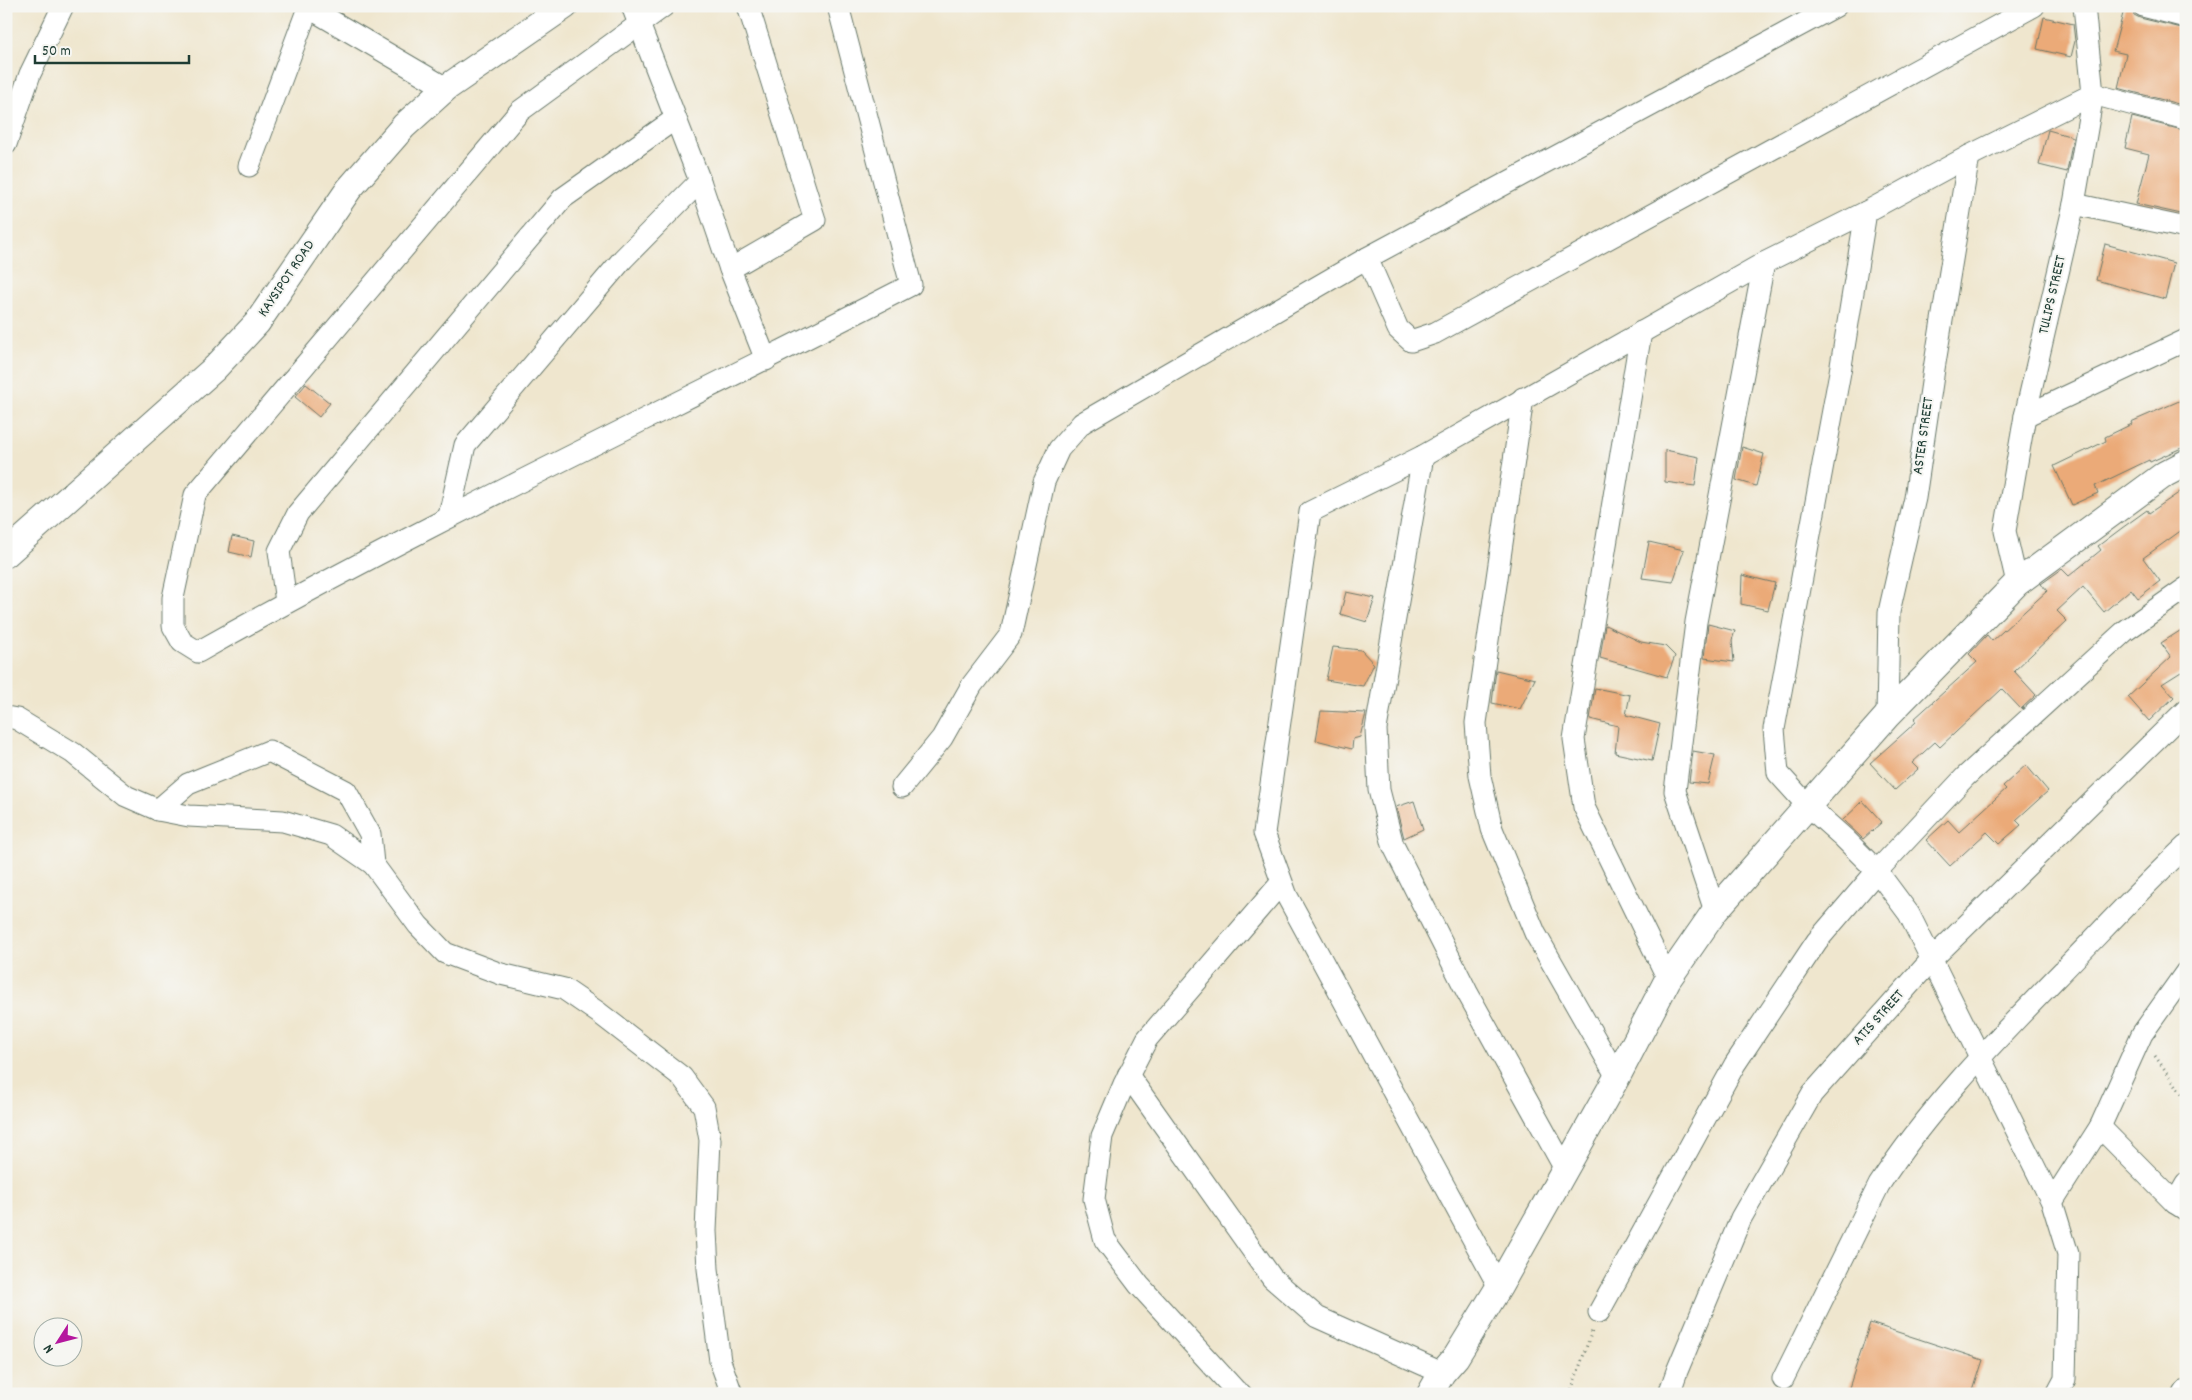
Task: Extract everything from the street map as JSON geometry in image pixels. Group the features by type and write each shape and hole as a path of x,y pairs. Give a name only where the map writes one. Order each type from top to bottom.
{"street":[{"path":"6,144 30,74 63,6"},
{"name":"KAYSIPOT ROAD","path":"6,554 214,368 257,323 349,189 404,126 446,88 566,6"},
{"path":"664,6 636,14 520,111 195,495 173,598 173,626 182,642 198,652 286,602 449,516 766,360 911,285 838,6"},
{"path":"730,269 815,220 748,6"},
{"path":"902,787 942,738 972,685 1011,634 1044,482 1060,449 1082,423 1367,258 1836,6"},
{"path":"1367,258 1398,329 1411,341 1435,333 2034,6"},
{"name":"TULIPS STREET","path":"2017,582 2005,531 2025,416 2074,204 2093,94 2084,6"},
{"path":"2143,6 2186,17"},
{"path":"249,166 307,7 446,88"},
{"path":"636,14 700,181 730,269 766,360"},
{"path":"1499,1287 1281,882 1264,833 1310,512 1423,456 1764,263 1866,212 1969,156 2093,94 2186,119"},
{"path":"286,602 279,551 298,513 563,198 675,118"},
{"name":"ASTER STREET","path":"1887,716 1887,631 1889,612 1915,498 1969,156"},
{"path":"449,516 465,444 623,259 700,181"},
{"path":"2074,204 2186,228"},
{"path":"1866,212 1840,372 1774,729 1778,773 1807,805 1877,871 1908,914 2052,1202 2068,1254 2065,1379 2057,1394"},
{"path":"1715,912 1675,790 1696,622 1764,263"},
{"path":"1642,332 1574,739 1584,807 1668,979"},
{"path":"2025,416 2186,340"},
{"path":"1523,398 1476,723 1480,776 1492,829 1535,932 1616,1077"},
{"path":"1423,456 1376,729 1379,790 1393,845 1467,992 1565,1170"},
{"path":"1128,1075 1272,1278 1317,1317 1436,1383 1456,1357 1499,1287 1565,1170 1668,979 1715,912 1887,716 2017,582 2165,474 2186,463"},
{"path":"1598,1312 1735,1064 1817,941 1877,871 1965,777 2125,631 2186,588"},
{"name":"ATIS STREET","path":"1669,1394 1741,1218 1812,1094 1932,959 2186,710"},
{"path":"6,717 17,719 73,753 126,796 158,810 189,816 283,821 331,834 373,864 418,925 445,952 501,974 564,989 599,1013 682,1077 704,1107 710,1140 706,1231 708,1269 720,1361 732,1394"},
{"path":"158,810 188,784 269,751 346,791 370,834 373,864"},
{"path":"1783,1380 1878,1184 1896,1157 1980,1057 2155,875 2186,846"},
{"path":"1241,1394 1236,1391 1139,1285 1105,1240 1094,1199 1102,1136 1128,1075 1147,1039 1281,882"},
{"path":"2052,1202 2100,1127 2142,1034 2186,972"},
{"path":"2100,1127 2180,1206 2186,1184"}],"path":[{"path":"2142,1034 2164,1070 2186,1100"},
{"path":"1570,1394 1598,1312"}],"building":[{"path":"2125,6 2131,6 2134,15 2140,18 2186,29 2186,106 2118,88 2126,54 2113,51"},
{"path":"2044,17 2073,24 2075,41 2071,57 2037,49"},
{"path":"2132,117 2186,131 2186,215 2136,204 2149,154 2125,148"},
{"path":"2048,130 2073,137 2067,172 2039,165"},
{"path":"2105,244 2174,263 2165,299 2096,280"},
{"path":"306,384 330,403 319,417 295,397"},
{"path":"2186,398 2186,446 2150,462 2149,460 2095,486 2098,493 2072,505 2054,466 2106,441 2105,437 2132,424 2131,422"},
{"path":"1742,447 1764,454 1756,486 1736,480"},
{"path":"1665,450 1699,457 1695,486 1665,482"},
{"path":"2186,488 2186,527 2143,558 2160,581 2138,598 2131,589 2104,612 2083,587 2057,611 2067,621 2014,671 2036,695 2021,709 2002,689 1940,747 1935,742 1912,763 1918,769 1895,790 1870,763 1916,722 1914,719 1977,662 1969,654 1987,635 1992,641 2047,591 2041,584 2062,569 2069,576 2101,550 2098,546 2147,510 2149,513"},
{"path":"232,536 254,541 251,557 229,552"},
{"path":"1649,542 1684,550 1673,582 1642,578"},
{"path":"1742,575 1775,583 1768,610 1741,604"},
{"path":"1346,592 1375,598 1367,622 1340,614"},
{"path":"1708,624 1735,631 1732,640 1734,662 1704,658"},
{"path":"1605,625 1641,642 1665,646 1675,656 1667,677 1600,658"},
{"path":"2186,627 2186,679 2181,672 2162,684 2174,697 2149,721 2128,697 2171,657 2161,643"},
{"path":"1333,647 1361,650 1374,664 1363,686 1326,680"},
{"path":"1496,670 1535,679 1520,709 1492,703"},
{"path":"1595,688 1630,695 1626,715 1660,724 1652,761 1615,753 1618,726 1590,719"},
{"path":"1321,711 1366,713 1360,737 1353,739 1352,749 1316,740"},
{"path":"1693,751 1715,755 1708,784 1689,782"},
{"path":"2026,765 2048,791 2016,820 2021,825 1999,844 1987,832 1950,866 1926,840 1948,820 1959,832 2006,789 2003,786"},
{"path":"1414,801 1423,829 1404,838 1396,807"},
{"path":"1863,801 1882,822 1863,839 1843,820"},
{"path":"1870,1323 1983,1360 1972,1394 1847,1394"}]}
